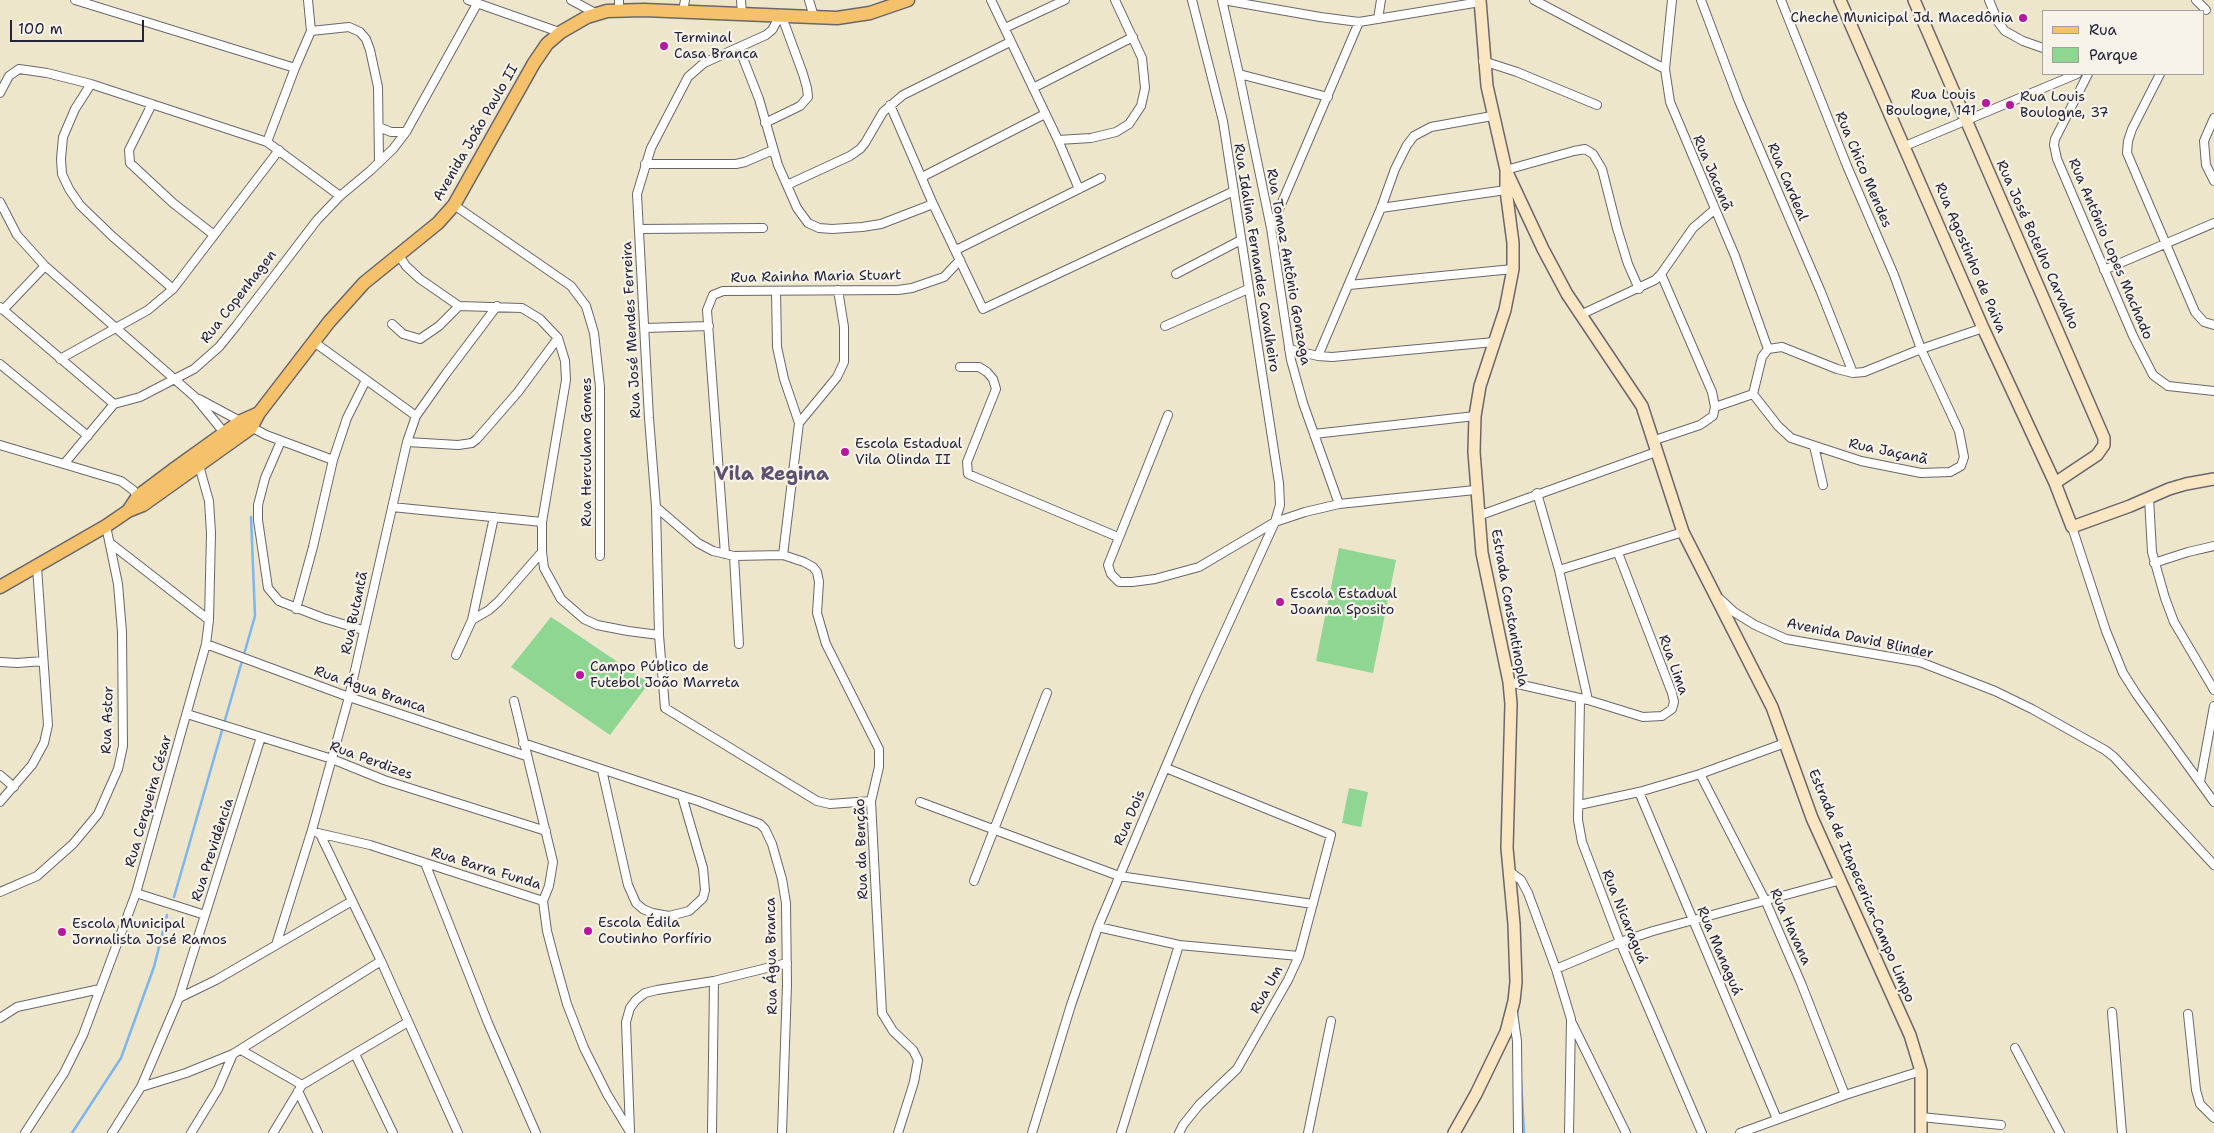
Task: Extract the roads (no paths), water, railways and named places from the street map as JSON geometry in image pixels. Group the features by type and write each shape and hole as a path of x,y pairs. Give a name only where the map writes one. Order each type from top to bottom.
{"main road":[{"name":"Avenida João Paulo II","path":"0,587 106,526 260,413 314,342 364,283 438,223 454,205 534,63 563,34 596,14 619,6 644,10 684,6 742,14 781,14 837,18 870,13 908,0"},
{"name":"Rua Agostinho de Paiva","path":"1840,0 1983,328 2055,483 2072,527"},
{"name":"Rua José Botelho Carvalho","path":"1914,0 2104,438 2104,445 2097,455 2055,483"},
{"name":"Estrada de Itapecerica-Campo Limpo","path":"1480,1 1483,61 1492,116 1506,170 1543,250 1580,316 1642,406 1683,532 1714,595 1761,682 1801,790 1910,1035 1920,1071 1921,1133"},
{"name":"Avenida João Paulo II","path":"563,34 591,22 619,6"},
{"name":"Estrada Constantinopla","path":"1454,1133 1493,1061 1508,1025 1514,1001 1516,982 1515,941 1509,871 1511,704 1509,682 1482,552 1475,490 1474,452 1475,416 1480,386 1505,310 1513,269 1506,170"},
{"path":"2072,527 2186,484 2214,479"}],"street":[{"path":"75,0 295,68"},
{"path":"267,142 311,32 308,0"},
{"path":"468,0 563,34"},
{"path":"572,0 596,14"},
{"path":"741,0 742,14"},
{"path":"809,0 814,17"},
{"path":"991,0 1058,140 1079,189"},
{"path":"1005,28 1065,0"},
{"path":"1058,140 1106,135 1124,128 1134,118 1145,95 1142,58 1115,0"},
{"name":"Rua Idalina Fernandes Cavalheiro","path":"1192,0 1223,121 1242,240 1279,482 1280,505 1275,522"},
{"path":"1222,0 1359,22 1480,1"},
{"name":"Rua Tomaz Antônio Gonzaga","path":"1222,0 1271,228 1289,349 1303,403 1339,504"},
{"path":"1378,19 1382,0"},
{"path":"1534,0 1665,69"},
{"name":"Rua Jacanã","path":"1672,0 1665,69 1670,102 1676,122 1734,256 1768,349"},
{"name":"Rua Cardeal","path":"1701,0 1739,101 1821,292 1853,373"},
{"name":"Rua Chico Mendes","path":"1781,0 1847,166 1925,348"},
{"path":"1989,0 1998,22 2005,31 2042,48"},
{"name":"Rua Copenhagen","path":"114,404 140,398 174,380 194,369 218,347 317,220 340,196 379,162 406,132 477,4"},
{"path":"2204,11 2214,7"},
{"path":"765,123 800,106 808,97 808,88 781,14"},
{"name":"Rua José Mendes Ferreira","path":"781,14 772,30 740,48 704,63 691,74 673,105 645,164 637,194 649,418 656,507 659,635 665,708 817,800 830,804 871,801"},
{"path":"1271,228 1359,22"},
{"path":"311,32 349,27 360,32 366,39 375,67 379,162"},
{"path":"1033,88 1133,37"},
{"path":"787,184 850,156 860,149 890,105 914,88 1010,42"},
{"path":"740,48 773,150 802,217 812,226 819,228 848,228 881,224 934,204"},
{"path":"1483,61 1517,72 1597,105"},
{"path":"0,93 9,76 18,69 47,73 91,84 267,142 340,196"},
{"path":"1239,74 1328,97"},
{"path":"1905,146 2075,75"},
{"name":"Rua Antônio Lopes Machado","path":"2087,75 2059,127 2054,145 2057,159 2104,270 2144,360 2153,375 2168,386 2214,391"},
{"path":"2159,75 2132,129 2127,148 2128,158 2195,312 2204,322 2214,325"},
{"path":"91,84 74,110 63,138 62,174 68,189 80,205 112,236 173,289"},
{"path":"152,104 129,150 130,163 173,203 214,235"},
{"path":"890,105 984,309 1234,191"},
{"path":"922,177 1045,114"},
{"path":"1318,356 1381,208 1395,169 1407,145 1414,136 1431,127 1492,116"},
{"path":"2214,118 2204,141 2206,165 2214,181"},
{"path":"379,127 391,132 406,132"},
{"path":"60,359 117,329 148,310 173,289 279,150"},
{"path":"645,164 736,164 773,150"},
{"path":"1506,170 1574,151 1585,150 1593,154 1602,169 1628,264 1639,289"},
{"path":"956,250 1101,178"},
{"path":"1381,208 1506,190"},
{"path":"0,202 16,235 44,266 195,397 246,425 281,441 333,460"},
{"name":"Rua Herculano Gomes","path":"454,205 571,286 586,306 594,333 600,387 600,556"},
{"path":"1580,316 1639,289 1661,274 1693,228 1714,210"},
{"path":"2104,270 2214,223"},
{"path":"639,228 763,228"},
{"path":"1176,274 1242,240"},
{"path":"398,254 406,266 420,279 459,306 513,306 528,311 550,328 558,338 566,370 565,392 542,522 542,552 548,579 561,599 574,612 597,624 659,635"},
{"name":"Rua Rainha Maria Stuart","path":"725,554 709,326 708,305 710,299 717,292 723,291 898,290 926,285 944,278 960,260"},
{"path":"44,266 2,308 114,404 64,464"},
{"path":"1349,285 1513,269"},
{"path":"1478,516 1654,447 1700,425 1713,416 1715,407 1712,392 1661,274"},
{"path":"1165,326 1248,289"},
{"path":"799,423 837,377 844,362 844,327 838,290"},
{"path":"656,507 698,543 713,551 734,556 782,555 799,423 784,379 777,347 776,291"},
{"path":"392,324 403,334 420,339 439,326 459,306"},
{"name":"Rua Butantã","path":"276,945 312,830 349,697 407,442 416,416 497,306"},
{"path":"645,328 709,326"},
{"path":"1715,407 1753,394 1762,357 1768,349 1782,347 1837,369 1853,373 1877,368 1925,348 1983,328"},
{"path":"407,442 458,445 477,439 507,405 558,338"},
{"path":"314,342 416,416"},
{"path":"1289,349 1318,356 1354,356 1494,342"},
{"name":"Rua Jaçanã","path":"1753,394 1784,433 1791,438 1860,461 1921,473 1936,474 1950,472 1958,469 1963,463 1964,457 1959,431 1925,348"},
{"path":"0,364 88,436"},
{"path":"960,367 979,367 993,379 996,389 967,462 968,474 1118,537"},
{"path":"296,609 313,547 333,460 347,418 366,380"},
{"path":"195,397 228,438"},
{"path":"1168,415 1108,564 1111,574 1119,582 1132,582 1199,567 1275,522 1339,504 1475,490"},
{"path":"1314,434 1475,416"},
{"path":"281,441 260,491 258,520 268,588 279,601 296,609 363,630"},
{"path":"0,445 120,481 141,501"},
{"path":"1814,446 1823,485"},
{"name":"Rua Cerqueira César","path":"25,1133 67,1067 83,1035 136,893 206,644 210,620 211,534 209,502 197,461"},
{"name":"Rua Nicaraguá","path":"1537,493 1559,570 1584,700 1578,820 1582,842 1620,942 1702,1133"},
{"path":"2149,498 2150,540 2154,563 2174,622 2213,685"},
{"path":"392,507 542,522"},
{"path":"456,655 472,620 494,517"},
{"name":"Rua Dois","path":"1032,1133 1070,1005 1098,927 1200,686 1275,522"},
{"name":"Rua Astor","path":"0,892 37,876 73,844 98,814 118,769 122,746 122,632 118,584 106,526"},
{"path":"2072,527 2106,631 2124,673 2137,696 2214,802"},
{"path":"1559,570 1683,532"},
{"path":"110,543 210,620"},
{"path":"2154,563 2214,546"},
{"path":"472,620 489,610 542,552"},
{"name":"Rua Lima","path":"1509,682 1584,700 1643,717 1662,716 1668,713 1674,706 1672,693 1618,553"},
{"name":"Rua da Benção","path":"782,555 804,562 817,572 817,613 826,644 879,749 879,766 871,801 882,1013 893,1032 913,1050 918,1060 914,1082 898,1133"},
{"path":"734,556 739,644"},
{"path":"0,802 32,765 44,743 48,725 37,567"},
{"name":"Avenida David Blinder","path":"1714,595 1741,617 1786,639 1920,662 1995,691 2032,709 2105,750 2125,768 2212,864"},
{"name":"Rua Água Branca","path":"206,644 349,697 526,756"},
{"path":"0,662 43,661"},
{"path":"974,881 1046,693"},
{"name":"Rua Barra Funda","path":"312,830 320,834 370,845 543,901 549,886 553,862 514,702"},
{"path":"2200,782 2214,706"},
{"name":"Rua Perdizes","path":"187,714 332,759 384,780 546,831"},
{"name":"Rua Previdência","path":"112,1133 141,1087 180,998 261,738"},
{"name":"Rua Água Branca","path":"523,743 682,796 760,824 765,829 772,844 783,887 787,925 782,1133"},
{"path":"1579,805 1640,792 1700,774 1785,743"},
{"name":"Rua Um","path":"1166,768 1331,835 1299,956 1288,980 1237,1069 1199,1105 1179,1133"},
{"path":"602,770 628,885 636,903 642,909 652,913 669,916 689,910 702,898 705,890 703,868 682,796"},
{"name":"Rua Havana","path":"1700,774 1766,902 1801,983 1845,1095"},
{"path":"0,775 14,787"},
{"name":"Rua Managuá","path":"1640,792 1777,1120"},
{"path":"920,802 1119,876 1313,904"},
{"path":"320,834 381,961 458,1133"},
{"path":"425,863 488,1023 536,1133"},
{"path":"1509,871 1518,876 1524,884 1556,968 1570,1019 1626,1133"},
{"path":"1556,968 1620,942 1675,925 1694,922 1841,880"},
{"path":"136,893 205,915"},
{"path":"180,998 216,980 352,901"},
{"path":"543,901 553,954 576,1027 606,1094 630,1132"},
{"path":"1098,927 1179,944 1299,956"},
{"path":"1121,1133 1179,944"},
{"path":"141,1087 186,1073 241,1050 269,1030 381,961"},
{"path":"630,1132 626,1022 630,1008 636,1000 645,993 657,990 714,981 787,963"},
{"path":"712,1133 714,981"},
{"path":"0,1018 17,1007 100,989"},
{"path":"1514,1001 1513,1012 1517,1040 1518,1133"},
{"path":"2112,1012 2122,1133"},
{"path":"2188,1014 2196,1090 2204,1110 2214,1118"},
{"path":"1569,1133 1570,1019"},
{"path":"1308,1133 1331,1021"},
{"path":"273,1133 300,1088 408,1022"},
{"path":"2015,1048 2060,1133"},
{"path":"241,1050 300,1088 318,1133"},
{"path":"191,1133 218,1089 233,1054"},
{"path":"355,1054 393,1133"},
{"path":"1740,1133 1845,1095 1920,1071"},
{"path":"1921,1117 2001,1125"}],"waterway":[{"path":"174,897 255,616 251,517"},
{"path":"72,1133 121,1058 154,967 167,915"},
{"path":"1517,1007 1518,1024"},
{"path":"1521,1080 1524,1133"}],"place":[{"name":"Cheche Municipal Jd. Macedônia","path":"2023,18"},
{"name":"Terminal Casa Branca","path":"664,46"},
{"name":"Rua Louis Boulogne, 141","path":"1986,103"},
{"name":"Rua Louis Boulogne, 37","path":"2010,105"},
{"name":"Escola Estadual Vila Olinda II","path":"845,452"},
{"name":"Escola Estadual Joanna Sposito","path":"1280,602"},
{"name":"Campo Público de Futebol João Marreta","path":"580,675"},
{"name":"Escola Édila Coutinho Porfírio","path":"588,931"},
{"name":"Escola Municipal Jornalista José Ramos","path":"62,932"}],"district":[{"name":"Vila Regina","path":"772,475"}]}
